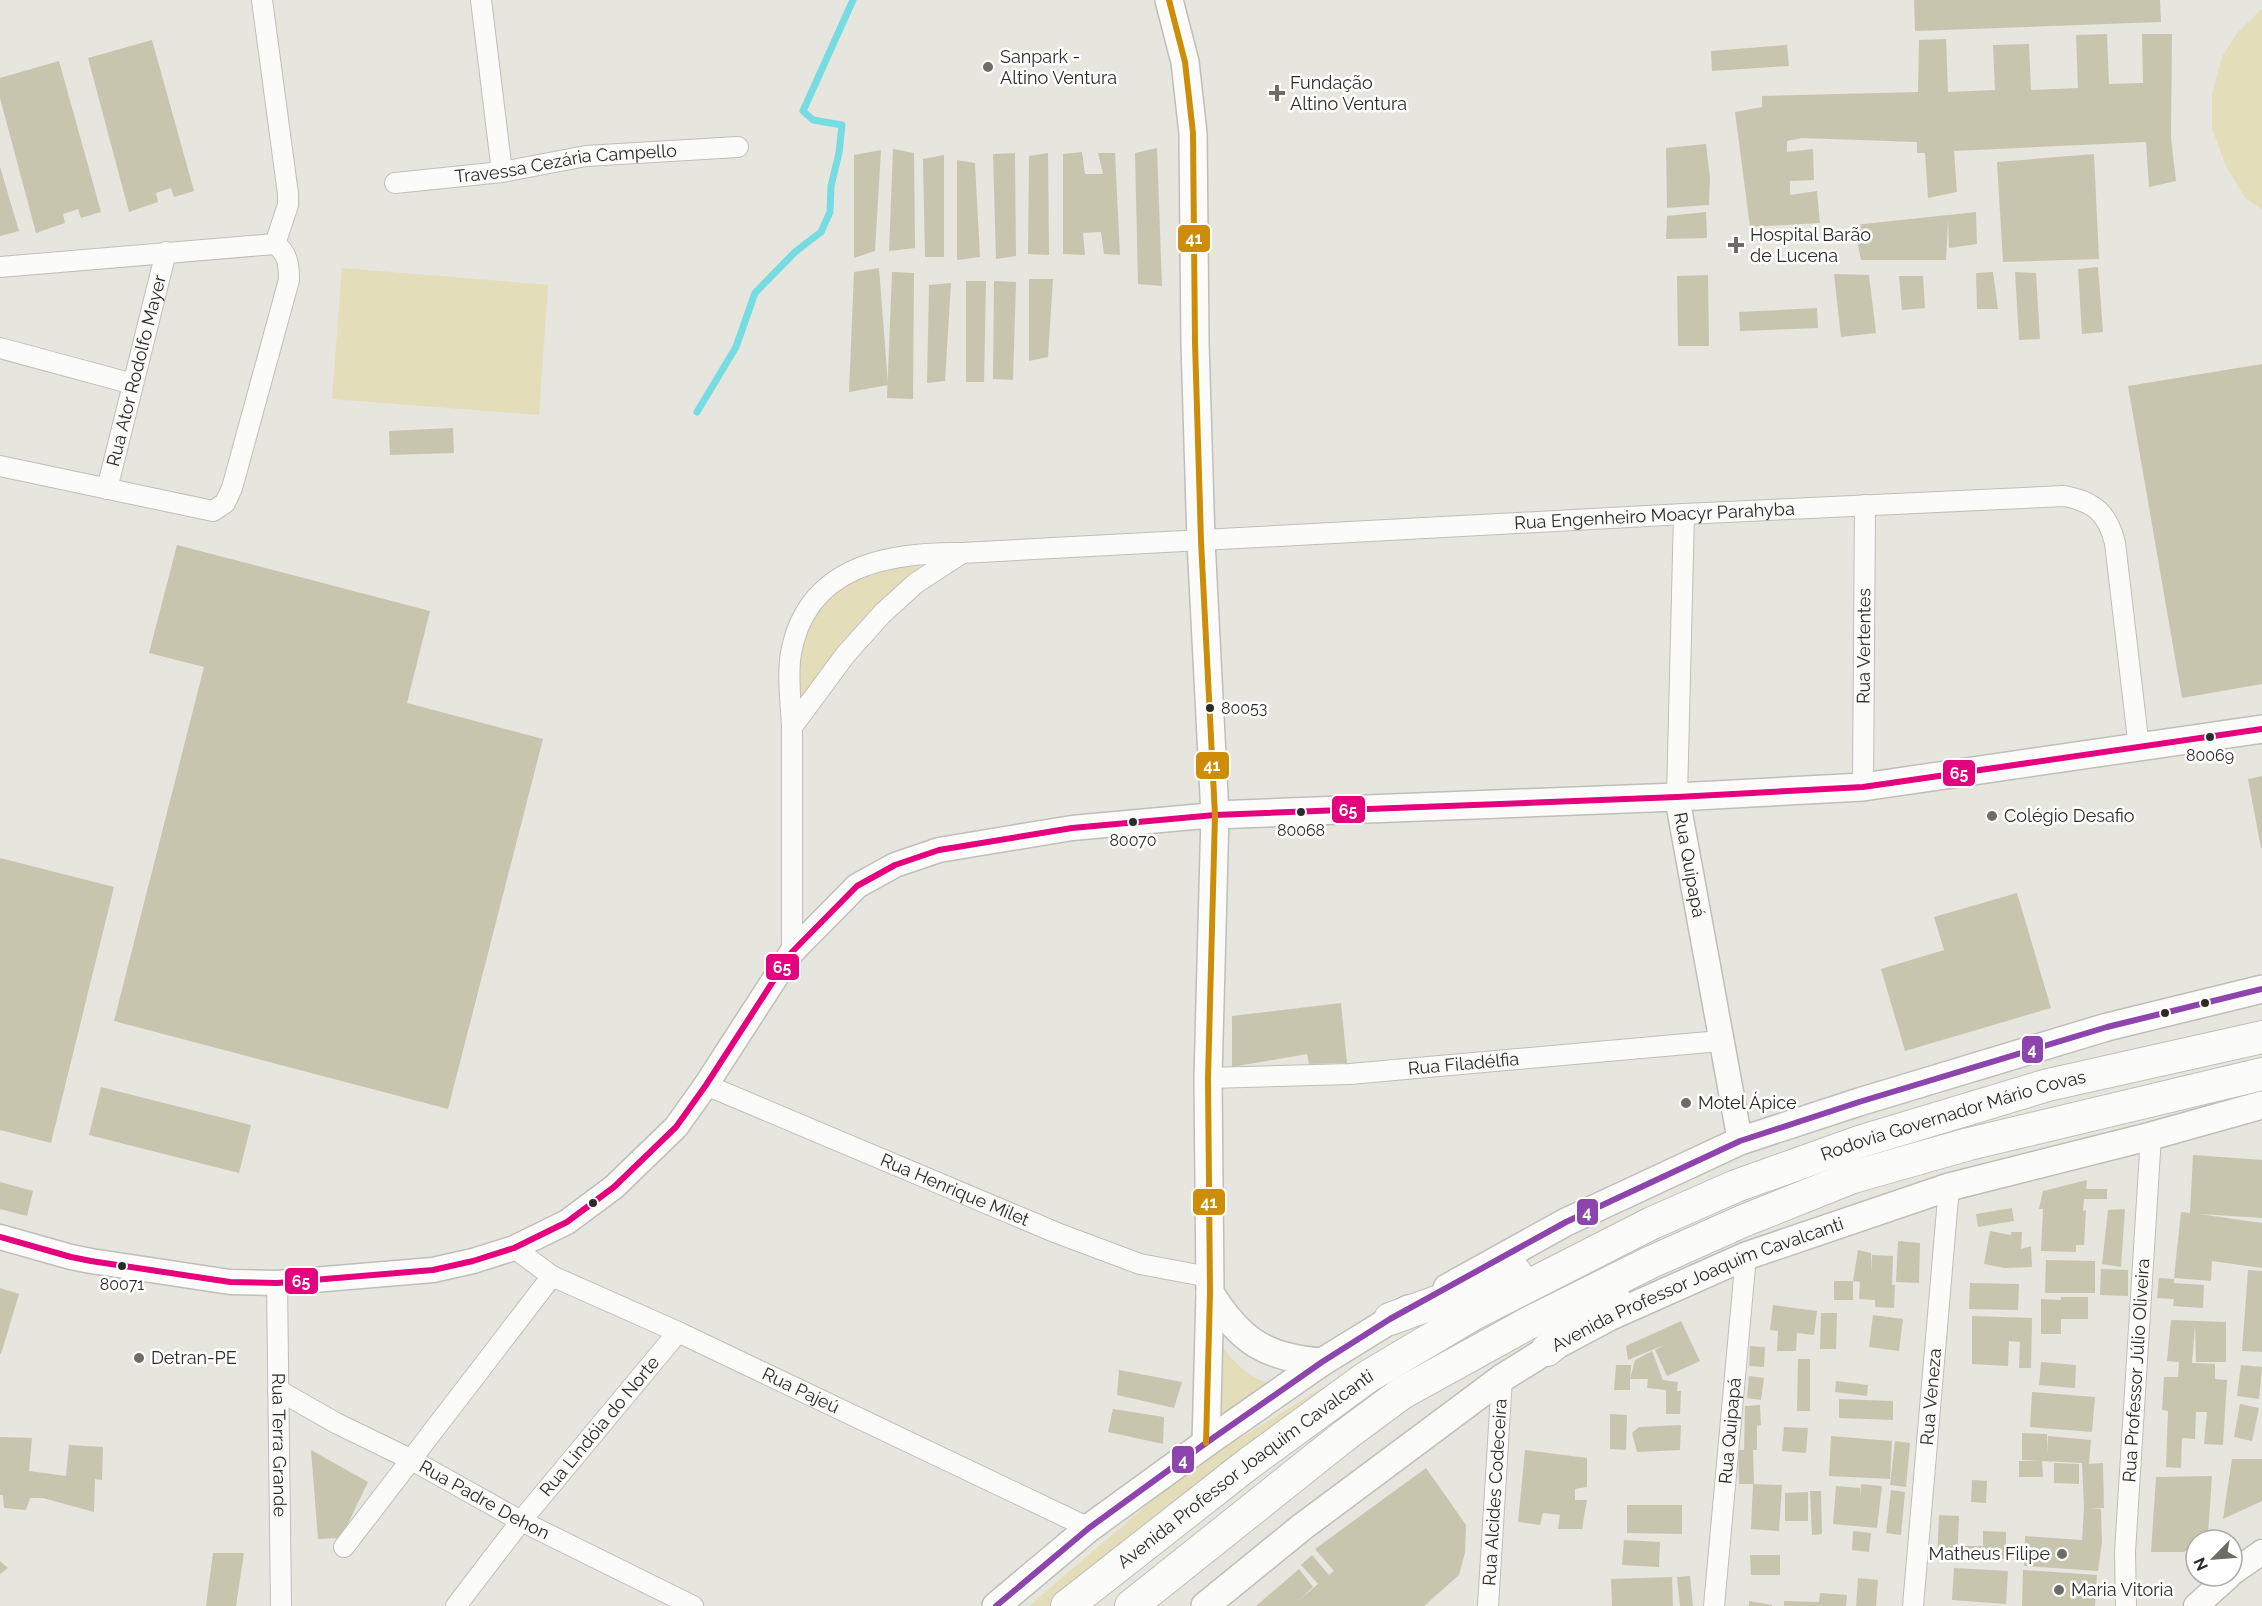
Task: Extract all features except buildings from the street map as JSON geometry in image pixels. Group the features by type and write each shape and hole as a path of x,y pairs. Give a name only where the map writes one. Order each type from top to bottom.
{"highway":[{"name":"Rodovia Governador Mário Covas","path":"1652,1222 1736,1186 1862,1141 2048,1085 2262,1037"},
{"name":"Rodovia Governador Mário Covas","path":"1651,1262 1743,1221 1852,1177 1970,1144 2262,1074"},
{"path":"1390,1319 1652,1222"},
{"name":"Avenida Professor Joaquim Cavalcanti","path":"1067,1606 1248,1464 1367,1377 1475,1313 1652,1222"},
{"path":"1547,1350 1651,1262"},
{"name":"Avenida Professor Joaquim Cavalcanti","path":"1131,1606 1344,1436 1402,1393 1527,1324 1651,1262"}],"main road":[{"path":"1169,0 1185,62 1193,133 1195,343 1201,541 1215,815 1208,1078 1210,1285 1206,1443"},
{"path":"1215,815 1677,797 1863,787 2262,729"},
{"name":"Avenida Professor Joaquim Cavalcanti","path":"996,1606 1089,1528 1322,1362 1390,1319 1566,1222 1740,1141 1859,1102 2107,1027 2262,989"},
{"name":"Avenida Professor Joaquim Cavalcanti","path":"1205,1606 1302,1527 1502,1378 1547,1350 1609,1317 1746,1256 1949,1187 2151,1136 2262,1105"},
{"path":"1210,1285 1225,1317 1244,1337 1268,1352 1295,1360 1322,1362"}],"street":[{"path":"262,0 288,194 288,206 275,244"},
{"path":"481,0 502,172"},
{"name":"Travessa Cezária Campello","path":"395,183 502,172 586,156 738,147"},
{"path":"0,267 275,244 283,250 287,258 289,280 232,488 225,503 213,511 0,466"},
{"name":"Rua Ator Rodolfo Mayer","path":"107,489 166,252"},
{"path":"0,348 133,384"},
{"name":"Rua Engenheiro Moacyr Parahyba","path":"792,952 791,653 799,625 814,600 837,578 861,566 892,557 930,553 1201,541 1684,514 2064,496 2078,498 2092,505 2112,528 2139,748"},
{"name":"Rua Vertentes","path":"1863,787 1865,506"},
{"name":"Rua Quipapá","path":"1684,514 1677,797 1740,1141"},
{"path":"792,727 846,654 884,613 916,583 962,553"},
{"path":"0,1237 91,1261 230,1282 277,1283 433,1270 514,1248 567,1222 614,1187 676,1126 706,1085 792,952 857,886 895,865 939,850 1072,828 1215,815"},
{"name":"Rua Filadélfia","path":"1208,1078 1350,1074 1720,1041"},
{"name":"Rua Henrique Milet","path":"706,1085 1068,1237 1140,1264 1210,1285"},
{"name":"Rua Professor Júlio Oliveira","path":"2126,1606 2125,1552 2151,1136"},
{"name":"Rua Veneza","path":"1913,1606 1949,1187"},
{"name":"Rua Pajeú","path":"514,1248 552,1276 678,1332 1089,1528"},
{"name":"Rua Quipapá","path":"1714,1606 1746,1256"},
{"path":"344,1547 552,1276"},
{"name":"Rua Terra Grande","path":"277,1283 281,1606"},
{"name":"Rua Lindóia do Norte","path":"456,1606 521,1521 678,1332"},
{"name":"Rua Alcides Codeceira","path":"1488,1606 1502,1378"},
{"name":"Rua Padre Dehon","path":"278,1390 336,1423 410,1459 521,1521 693,1606"},
{"path":"2244,1565 2262,1552"},
{"path":"2196,1606 2216,1588"}],"shaded area":[{"path":"2262,9 2262,209 2246,199 2226,166 2212,128 2212,94 2222,57 2238,32"},
{"path":"342,268 548,285 539,415 332,399"},
{"path":"897,567 931,567 796,706 794,648 824,598 852,582"},
{"path":"1212,1332 1245,1371 1273,1385 1217,1417"},
{"path":"1364,1362 1052,1606 1029,1606 1174,1482"}],"waterway":[{"path":"697,412 736,347 755,293 795,252 821,232 830,212 831,186 839,153 842,125 813,120 803,111 853,0"}],"transit line":[{"name":"41","path":"1169,0 1185,62 1193,133 1195,343 1201,541 1215,815 1208,1078 1210,1293 1206,1443"},
{"name":"65","path":"0,1237 91,1261 230,1282 277,1283 433,1270 514,1248 567,1222 614,1187 676,1127 706,1085 792,952 857,886 895,865 939,850 1072,828 1215,815 1677,797 1863,787 2262,729"},
{"name":"4","path":"996,1606 1089,1528 1322,1362 1390,1319 1566,1222 1740,1141 1859,1102 2107,1027 2262,989"}],"place":[{"name":"Sanpark - Altino Ventura","path":"988,67"},
{"name":"Fundação Altino Ventura","path":"1277,93"},
{"name":"Hospital Barão de Lucena","path":"1736,245"},
{"name":"80053","path":"1210,708"},
{"name":"80069","path":"2210,737"},
{"name":"80068","path":"1301,812"},
{"name":"Colégio Desafio","path":"1992,816"},
{"name":"80070","path":"1133,822"},
{"name":"Motel Ápice","path":"1686,1103"},
{"name":"80071","path":"122,1266"},
{"name":"Detran-PE","path":"139,1358"},
{"name":"Matheus Filipe","path":"2062,1554"},
{"name":"Maria Vitoria","path":"2059,1590"}]}
